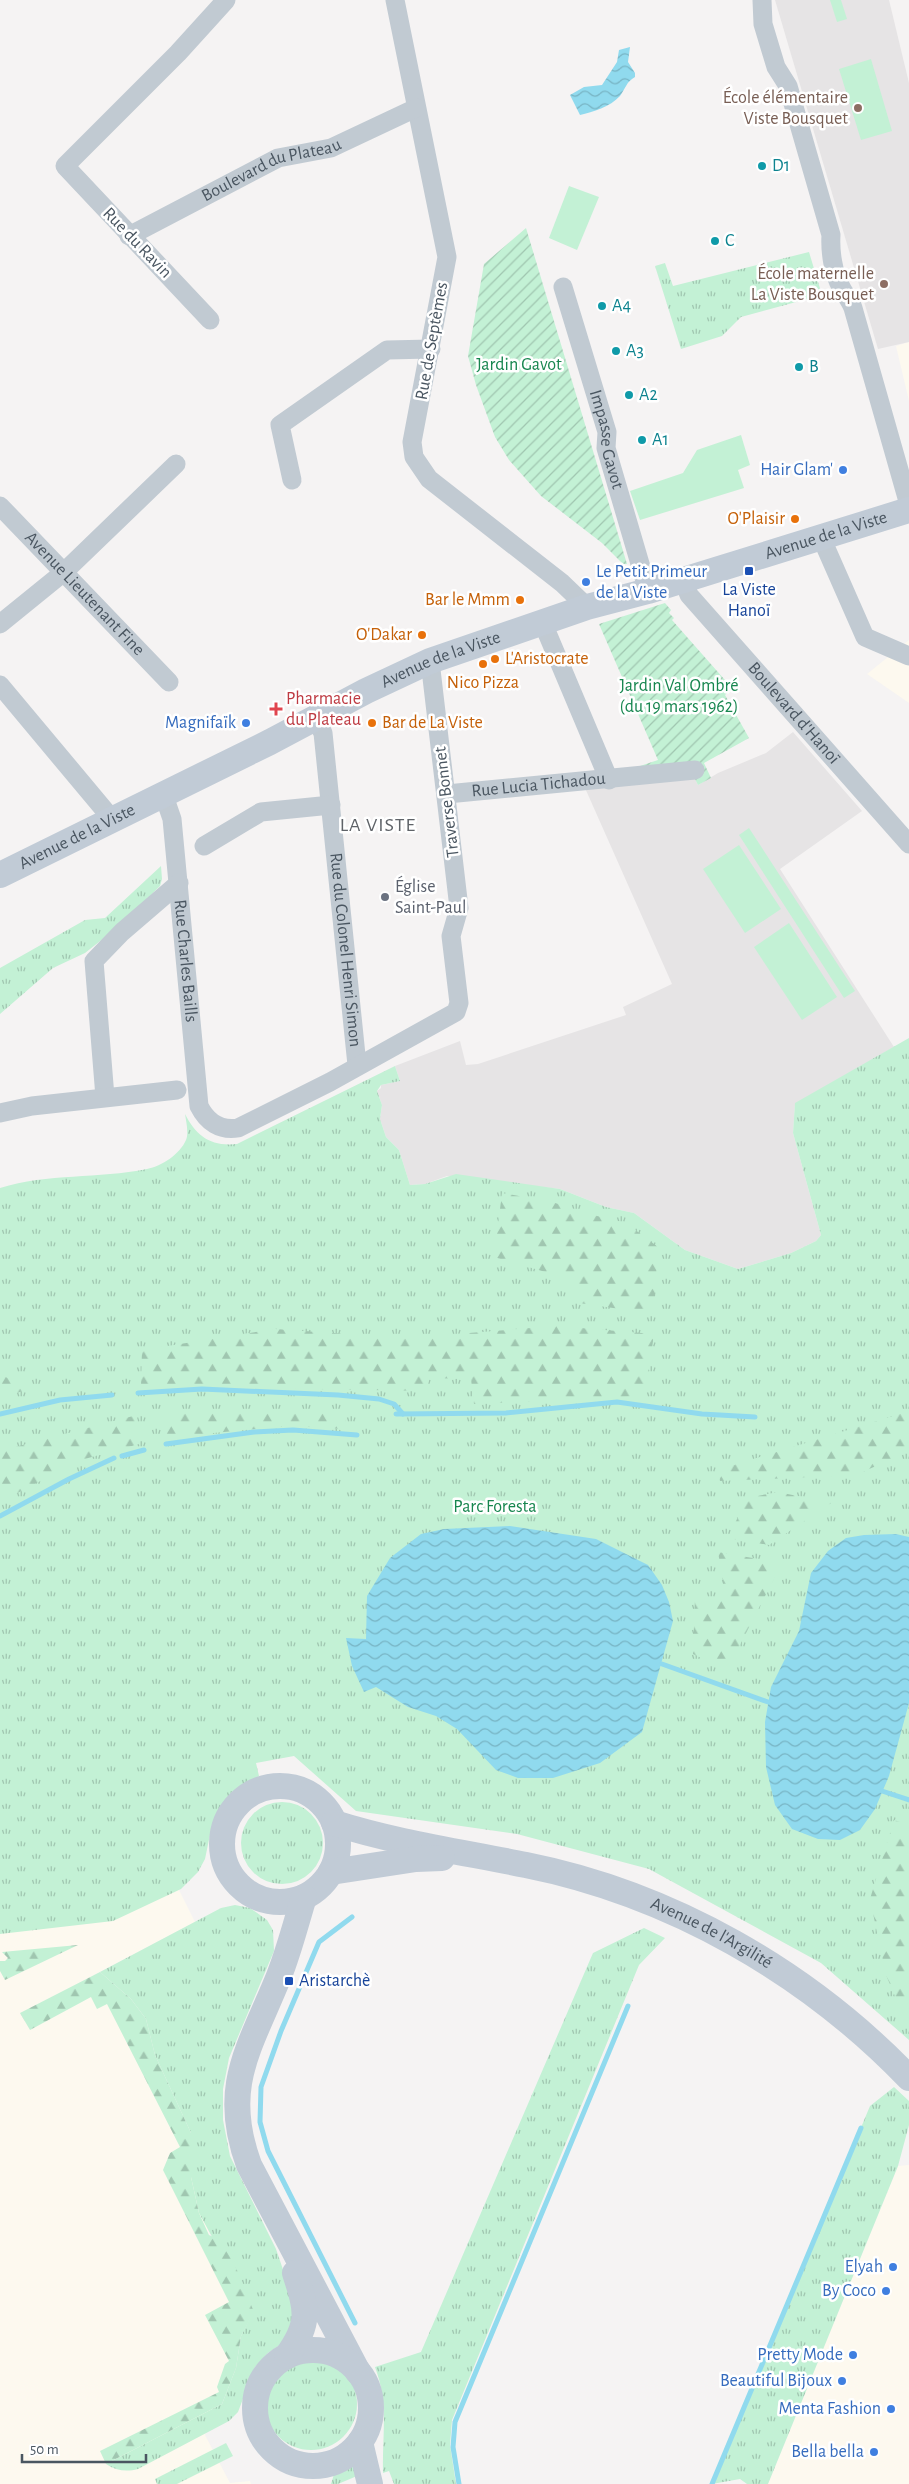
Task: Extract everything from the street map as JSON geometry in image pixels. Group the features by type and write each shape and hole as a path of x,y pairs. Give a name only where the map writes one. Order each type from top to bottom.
{"street":[{"name":"Rue du Ravin","path":"210,320 65,166 178,53 226,0"},
{"path":"762,0 763,24 776,67 788,86 831,236 830,249 840,287 850,299 853,308 909,504"},
{"name":"Rue de Septèmes","path":"402,3 416,108 447,257 412,442 414,457 429,479 562,583 587,607"},
{"name":"Boulevard du Plateau","path":"129,236 278,158 332,148 416,108"},
{"name":"Impasse Gavot","path":"563,287 607,432 606,448 648,590"},
{"path":"292,480 280,425 387,350 431,349"},
{"path":"0,624 64,572 176,464"},
{"name":"Avenue Lieutenant Fine","path":"0,506 169,682"},
{"name":"Avenue de la Viste","path":"0,874 430,661 542,621 909,510"},
{"path":"821,537 865,637 909,656"},
{"name":"Boulevard d'Hanoï","path":"683,579 689,595 905,832"},
{"name":"Rue Lucia Tichadou","path":"447,794 608,780 542,621"},
{"name":"Traverse Bonnet","path":"356,1065 450,1017 456,1012 459,1003 450,936 459,908 430,661"},
{"path":"0,685 112,820"},
{"name":"Rue du Colonel Henri Simon","path":"315,718 323,734 356,1065"},
{"path":"608,780 695,770"},
{"name":"Rue Charles Baills","path":"163,793 172,819 197,1098 202,1113 213,1124 225,1129 244,1126 330,1082 356,1065"},
{"path":"204,846 261,812 331,805"},
{"path":"105,1097 94,961 122,932 179,884"},
{"path":"0,1114 32,1106 177,1090"},
{"path":"284,1786 302,1790 321,1804 334,1823 338,1840 337,1856 331,1872 315,1890 304,1897 292,1901 265,1899 254,1895 235,1881 225,1859 223,1843 225,1827 232,1813 242,1800 256,1792 271,1787 284,1786"},
{"name":"Avenue de l'Argilité","path":"334,1823 366,1833 526,1865 585,1880 685,1916 771,1965 818,1997 877,2045 909,2078"},
{"name":"Avenue de l'Argilité","path":"331,1872 416,1859 479,1857"},
{"path":"277,2220 305,2303 306,2320 296,2344 287,2356 272,2367 261,2382 256,2400 256,2419 260,2433 278,2454 309,2475 325,2465 345,2457 360,2442 368,2425 371,2407 368,2388 249,2165 238,2129 236,2106 238,2081 256,2028 286,1958 290,1939 304,1897"},
{"path":"265,1899 290,1939"},
{"path":"287,2356 306,2350 326,2351 344,2359 358,2372"},
{"path":"360,2442 370,2484"}],"shaded area":[{"name":"École élémentaire Viste Bousquet","path":"775,0 889,0 909,83 909,342 878,349"},
{"path":"909,342 909,401 896,346"},
{"path":"909,640 909,703 867,674"},
{"path":"793,732 862,811 780,869 894,1047 795,1104 793,1133 821,1235 816,1241 791,1253 738,1269 685,1250 634,1213 606,1207 560,1189 447,1176 425,1184 410,1185 399,1150 386,1137 380,1119 382,1105 377,1091 381,1088 381,1085 400,1081 395,1066 460,1041 466,1065 478,1064 626,1015 623,1007 672,984 585,788 693,775 698,785 718,773 766,753"},
{"path":"174,1880 195,1922 94,1975 182,2148 231,2303 231,2362 205,2435 230,2483 250,2481 251,2484 0,2484 0,1923"},
{"path":"909,2165 909,2484 768,2484 898,2166"}],"green space":[{"path":"830,0 841,0 847,19 837,22"},
{"path":"871,59 892,131 861,140 839,69"},
{"path":"569,186 599,197 577,250 549,238"},
{"name":"Jardin Gavot","path":"526,228 627,564 623,564 602,543 541,496 509,460 495,437 476,385 468,356 484,264"},
{"path":"809,252 822,295 741,317 722,336 681,349 655,266 665,263 673,286"},
{"path":"741,435 750,465 738,470 744,488 640,520 630,491 683,473 697,450"},
{"name":"Jardin Val Ombré (du 19 mars 1962)","path":"665,603 671,610 669,613 674,618 672,620 732,688 725,695 749,738 704,763 711,778 698,785 693,775 634,768 658,760 599,624"},
{"path":"749,828 855,991 844,998 739,835"},
{"path":"739,845 781,909 745,933 703,869"},
{"path":"161,866 162,879 160,886 118,927 85,953 53,968 0,1014 0,968 85,920 105,918"},
{"path":"789,923 837,997 802,1020 754,947"},
{"name":"Parc Foresta","path":"909,1038 909,2040 821,1963 649,1869 517,1834 356,1811 294,1756 256,1763 259,1776 232,1792 220,1807 212,1825 205,1859 198,1872 181,1889 113,1921 0,1934 0,1188 36,1180 129,1172 159,1165 175,1155 186,1140 185,1114 199,1134 205,1138 219,1144 237,1144 395,1066 400,1081 381,1085 377,1091 382,1105 380,1119 386,1137 399,1150 410,1185 425,1184 456,1174 560,1189 606,1207 634,1213 685,1250 738,1269 791,1253 816,1241 821,1235 793,1133 795,1103"},
{"path":"502,1193 552,1202 626,1223 658,1247 654,1314 579,1303 566,1278 494,1257"},
{"path":"556,1326 654,1334 645,1396 474,1404 471,1379 429,1378 427,1391 141,1386 142,1350 275,1329 406,1338"},
{"path":"0,1374 28,1389 0,1399"},
{"path":"243,1409 346,1413 345,1429 290,1426 192,1435 162,1442 164,1412"},
{"path":"909,1411 909,1451 856,1475 720,1481 718,1470"},
{"path":"137,1415 139,1444 81,1460 0,1502 0,1451"},
{"path":"778,1492 831,1503 769,1545 728,1538 747,1498"},
{"path":"718,1552 782,1563 727,1670 693,1654 695,1597 726,1599"},
{"path":"282,1802 298,1806 311,1814 319,1827 323,1843 319,1859 311,1872 298,1880 282,1884 266,1880 253,1872 245,1859 241,1843 245,1827 253,1814 266,1806"},
{"path":"894,1820 909,1825 909,2029 886,1975 870,1899"},
{"path":"235,1905 250,1908 267,1920 273,1930 274,1951 229,2058 223,2089 223,2120 230,2156 276,2249 291,2293 297,2320 284,2342 268,2353 255,2367 238,2412 229,2421 138,2469 126,2471 106,2464 222,2404 236,2368 241,2336 253,2312 199,2213 191,2177 191,2133 155,2055 146,2019 131,1999 100,1972 221,1908"},
{"path":"644,1928 665,1938 639,1965 452,2420 450,2445 456,2484 394,2484 389,2471 383,2473 384,2419 382,2394 375,2367 421,2352 593,1953"},
{"path":"78,1945 5,1980 0,1971 0,1961 5,1961 8,1958 2,1952"},
{"path":"100,1972 131,1999 146,2019 155,2055 191,2133 191,2177 199,2213 209,2235 224,2247 231,2257 254,2312 241,2336 236,2368 222,2404 106,2464 100,2451 219,2392 217,2387 225,2364 229,2361 205,2315 229,2302 163,2170 170,2153 180,2147 107,2004 97,2009 91,1997 30,2030 20,2013"},
{"path":"894,2087 909,2101 909,2125 898,2166 768,2484 747,2484 740,2479 712,2484 870,2106"},
{"path":"311,2358 329,2361 344,2371 354,2386 357,2404 354,2422 344,2437 329,2447 311,2450 293,2447 278,2437 268,2422 265,2404 268,2386 278,2371 293,2361"},
{"path":"226,2443 233,2456 177,2484 157,2484 155,2479"},
{"path":"355,2460 357,2476 338,2484 331,2484 335,2471"}],"water":[{"path":"630,47 628,62 635,73 635,77 628,83 620,96 611,103 596,111 580,115 570,95 584,87 602,85 617,62 619,50"},
{"path":"510,1526 596,1539 648,1565 662,1585 669,1602 673,1621 642,1732 600,1763 553,1778 518,1778 496,1770 457,1729 436,1716 408,1707 376,1687 364,1692 352,1666 346,1638 366,1639 367,1596 390,1558 421,1534 444,1529"},
{"path":"896,1534 909,1537 909,1703 889,1776 875,1809 860,1830 840,1840 818,1839 792,1829 775,1805 766,1767 765,1722 771,1687 799,1631 811,1573 828,1551 846,1538 864,1535"}],"waterway":[{"path":"138,1393 202,1389 338,1395 379,1399 394,1404 403,1414"},
{"path":"0,1414 60,1400 112,1395"},
{"path":"396,1414 506,1413 617,1402 702,1414 755,1417"},
{"path":"166,1444 254,1432 293,1430 357,1435"},
{"path":"122,1456 144,1450"},
{"path":"0,1516 69,1479 114,1458"},
{"path":"662,1664 768,1702"},
{"path":"882,1791 909,1800"},
{"path":"352,1917 319,1942 281,2031 261,2087 260,2122 268,2151 355,2323"},
{"path":"459,2484 453,2447 455,2422 628,2006"},
{"path":"712,2484 861,2128"}],"place":[{"name":"École élémentaire Viste Bousquet","path":"858,108"},
{"name":"D1","path":"762,166"},
{"name":"C","path":"715,241"},
{"name":"École maternelle La Viste Bousquet","path":"884,284"},
{"name":"A4","path":"602,306"},
{"name":"A3","path":"616,351"},
{"name":"B","path":"799,367"},
{"name":"A2","path":"629,395"},
{"name":"A1","path":"642,440"},
{"name":"Hair Glam'","path":"843,470"},
{"name":"O'Plaisir","path":"795,519"},
{"name":"La Viste Hanoï","path":"749,571"},
{"name":"Le Petit Primeur de la Viste","path":"586,582"},
{"name":"Bar le Mmm","path":"520,600"},
{"name":"O'Dakar","path":"422,635"},
{"name":"L'Aristocrate","path":"495,659"},
{"name":"Nico Pizza","path":"483,664"},
{"name":"Pharmacie du Plateau","path":"276,709"},
{"name":"Magnifaïk","path":"246,723"},
{"name":"Bar de La Viste","path":"372,723"},
{"name":"Église Saint-Paul","path":"385,897"},
{"name":"Aristarchè","path":"289,1981"},
{"name":"Elyah","path":"893,2267"},
{"name":"By Coco","path":"886,2291"},
{"name":"Pretty Mode","path":"853,2355"},
{"name":"Beautiful Bijoux","path":"842,2381"},
{"name":"Menta Fashion","path":"891,2409"},
{"name":"Bella bella","path":"874,2452"}],"district":[{"name":"LA VISTE","path":"378,825"}]}
